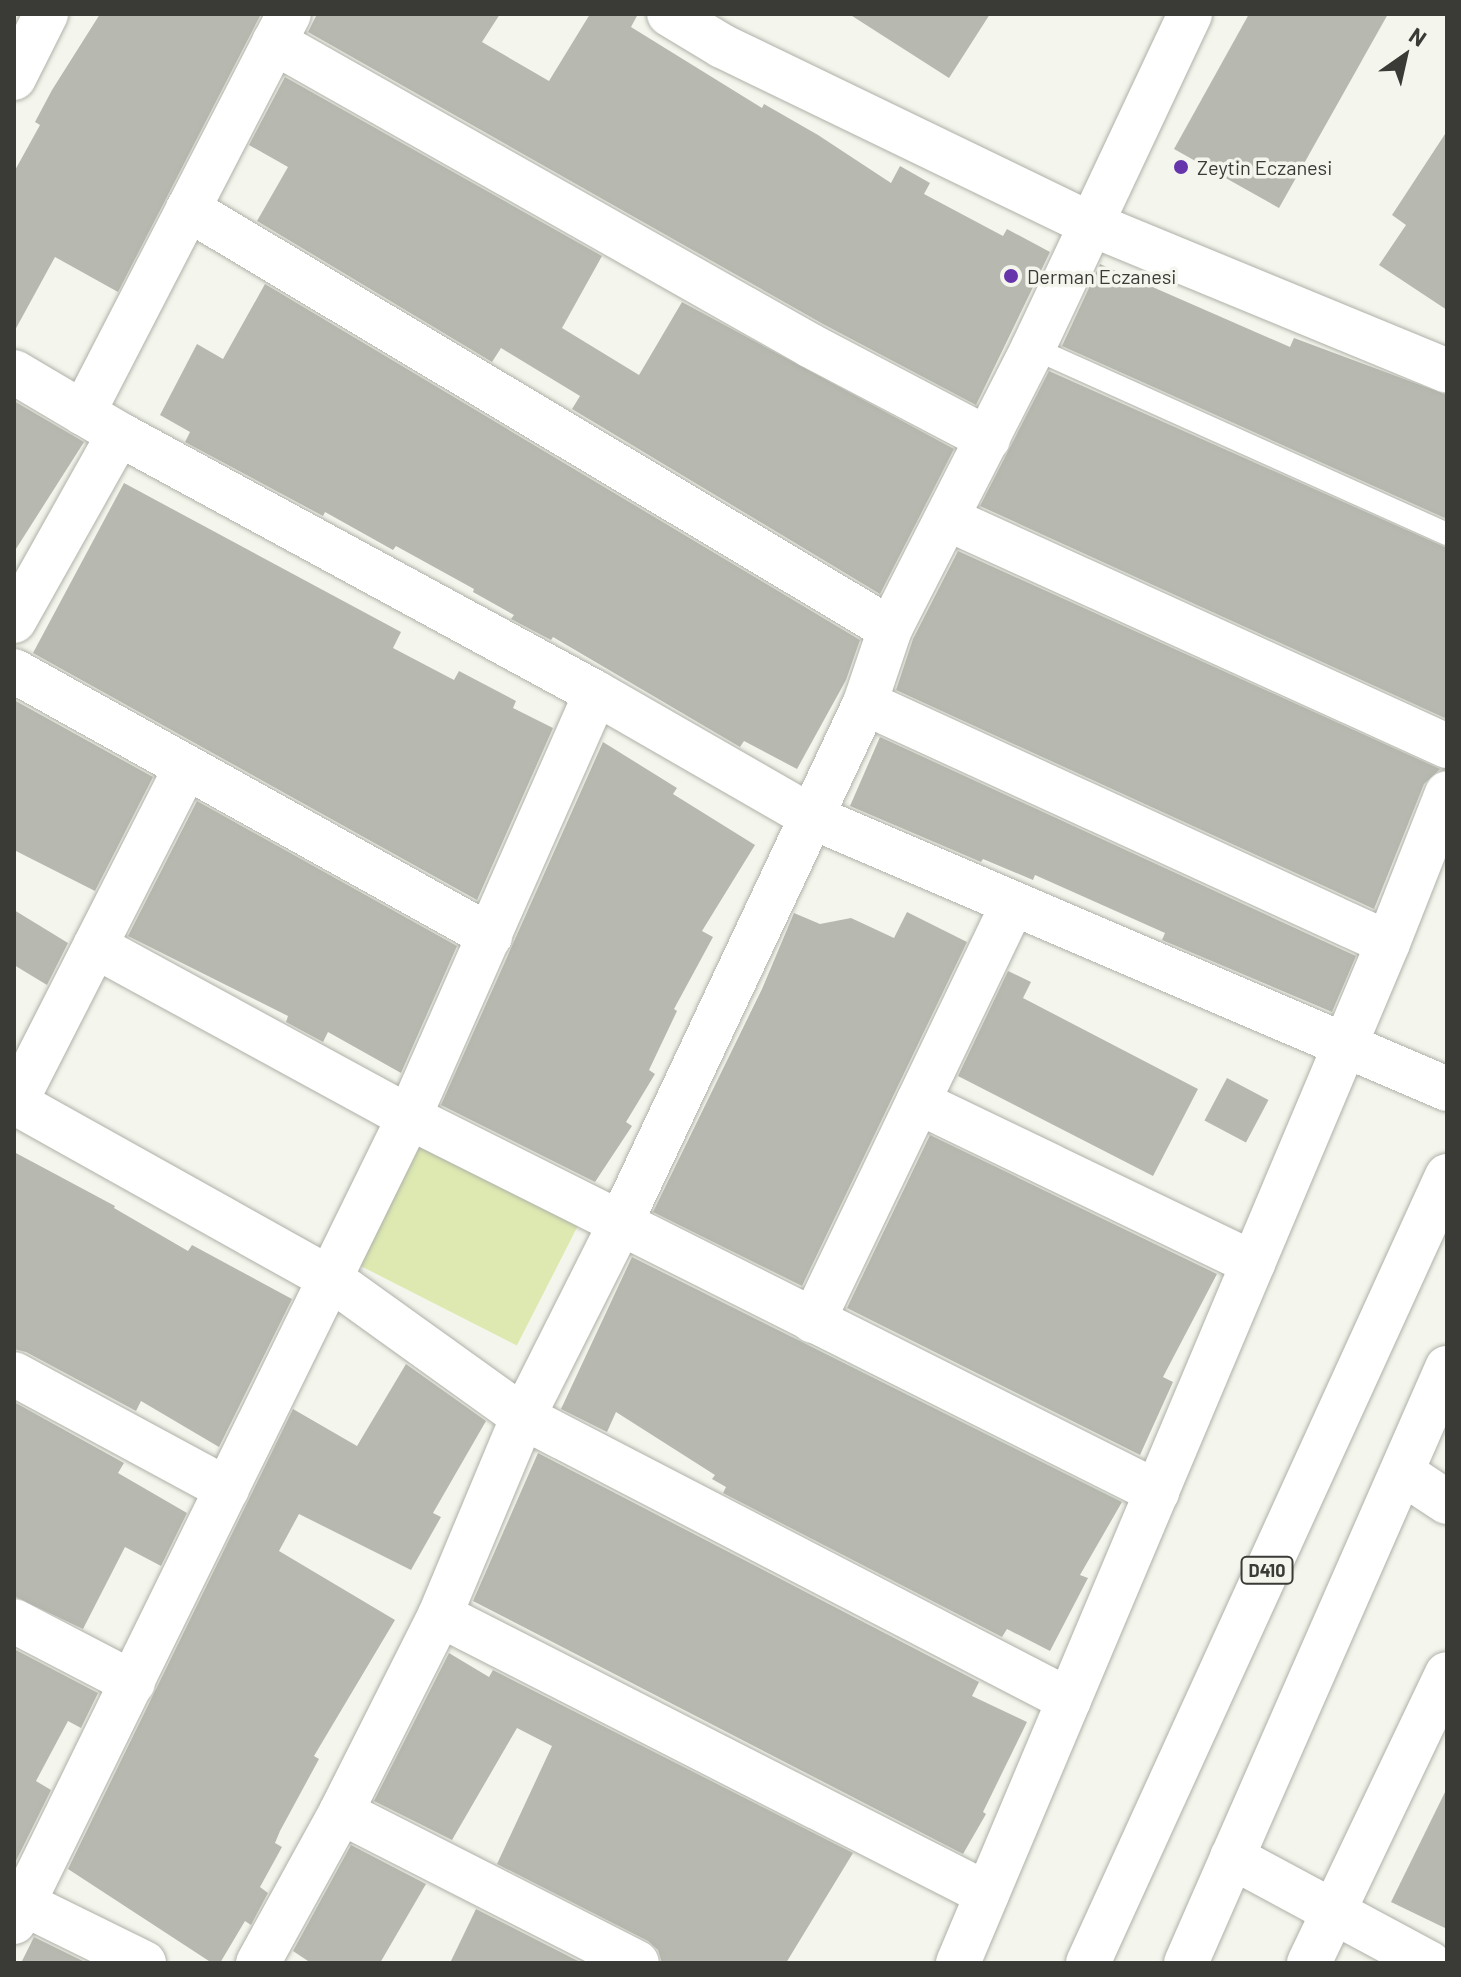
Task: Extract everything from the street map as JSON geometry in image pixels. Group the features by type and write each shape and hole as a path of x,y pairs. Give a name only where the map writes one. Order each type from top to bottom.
{"main road":[{"path":"14,78 45,14"},
{"path":"669,14 730,30 1091,224 1447,371"},
{"path":"258,1963 341,1812 440,1615 523,1417 620,1224 865,703 890,629 1033,348 1184,16"},
{"path":"14,621 101,424 188,209 281,28 811,346 988,439"},
{"path":"188,209 890,629"},
{"path":"14,372 101,424 596,693 812,817 1447,1089"},
{"path":"948,519 1447,746"},
{"path":"14,671 490,936"},
{"path":"144,1963 17,1908 133,1683 409,1117 596,693"},
{"path":"865,703 1388,943"},
{"path":"186,767 15,1102 331,1279 523,1417 1069,1700"},
{"path":"958,1963 1388,943 1447,793"},
{"path":"813,1321 1012,905"},
{"path":"95,946 409,1117 1157,1492"},
{"path":"918,1102 1253,1263"},
{"name":"D410","path":"1088,1963 1447,1176"},
{"path":"1186,1963 1447,1368"},
{"path":"14,1374 227,1489"},
{"path":"1403,1473 1447,1502"},
{"path":"440,1615 987,1894"},
{"path":"14,1621 133,1683"},
{"path":"1309,1963 1447,1674"},
{"path":"341,1812 637,1963"},
{"path":"1232,1857 1429,1963"}],"lane":[{"path":"1033,348 1447,534"}],"green space":[{"path":"425,1136 583,1216 517,1346 359,1265"}],"building":[{"path":"100,14 261,14 118,292 55,257 14,332 14,172 40,125 35,122 52,90"},
{"path":"317,14 500,14 482,42 549,81 590,14 638,14 631,27 762,108 764,104 818,135 891,183 900,166 930,183 924,194 1003,236 1007,229 1050,252 976,405 823,324 308,32"},
{"path":"849,14 990,14 949,78"},
{"path":"1249,14 1388,14 1279,208 1174,149"},
{"path":"285,77 602,256 562,328 639,375 682,302 954,449 880,594 572,409 580,396 501,348 492,362 257,221 288,167 249,145"},
{"path":"1447,131 1447,310 1379,265 1406,225 1392,215"},
{"path":"1100,264 1290,347 1294,338 1447,395 1447,519 1062,346"},
{"path":"265,284 860,640 846,680 797,769 744,741 740,747 553,637 551,640 511,619 514,615 473,592 474,589 396,546 393,550 325,512 323,516 185,442 190,432 160,415 197,344 223,359"},
{"path":"1049,371 1447,548 1447,719 980,506"},
{"path":"14,401 84,442 14,552"},
{"path":"124,483 401,632 393,648 454,680 459,671 516,701 513,708 553,728 477,900 33,653"},
{"path":"958,551 1440,769 1424,784 1374,909 896,690 913,639"},
{"path":"14,700 153,777 95,891 14,850"},
{"path":"880,737 1356,956 1332,1012 1162,940 1165,933 1035,875 1033,880 983,859 981,862 850,806"},
{"path":"603,742 677,788 673,794 755,845 702,931 713,937 674,1009 677,1011 649,1070 655,1074 626,1122 632,1126 595,1182 441,1105"},
{"path":"197,801 457,946 401,1073 328,1032 323,1042 286,1022 288,1016 128,936"},
{"path":"14,910 68,943 47,985 14,965"},
{"path":"907,912 967,942 802,1286 653,1212 762,989 794,913 820,924 851,918 894,938"},
{"path":"1008,971 1031,982 1023,998 1198,1089 1153,1176 958,1076"},
{"path":"1227,1078 1268,1100 1246,1142 1204,1120"},
{"path":"930,1135 1217,1274 1163,1377 1173,1382 1140,1455 847,1308"},
{"path":"14,1152 115,1206 188,1251 192,1245 292,1299 219,1447 141,1401 136,1411 26,1352 14,1349"},
{"path":"632,1257 1122,1502 1080,1575 1088,1578 1050,1651 1007,1629 1002,1637 723,1493 726,1487 712,1479 715,1475 616,1412 607,1432 561,1409"},
{"path":"406,1364 486,1421 433,1513 441,1517 411,1570 299,1514 279,1551 395,1620 314,1756 319,1759 275,1843 282,1847 260,1887 268,1893 251,1925 245,1921 220,1963 212,1963 68,1869 293,1409 357,1446"},
{"path":"14,1402 124,1463 118,1473 187,1513 161,1566 125,1547 83,1629 14,1596"},
{"path":"538,1453 979,1682 972,1696 1027,1722 983,1812 986,1814 963,1854 473,1601"},
{"path":"14,1649 98,1693 81,1728 68,1721 36,1781 51,1790 14,1865"},
{"path":"449,1653 489,1677 493,1670 853,1853 786,1963 662,1963 658,1950 648,1941 497,1864 552,1746 517,1728 452,1840 374,1801"},
{"path":"1447,1788 1447,1929 1391,1902"},
{"path":"351,1845 426,1884 380,1963 311,1963 293,1951"},
{"path":"476,1909 582,1963 450,1963"},
{"path":"34,1937 87,1963 21,1963"}],"place":[{"name":"Zeytin Eczanesi","path":"1181,167"},
{"name":"Derman Eczanesi","path":"1011,276"}]}
